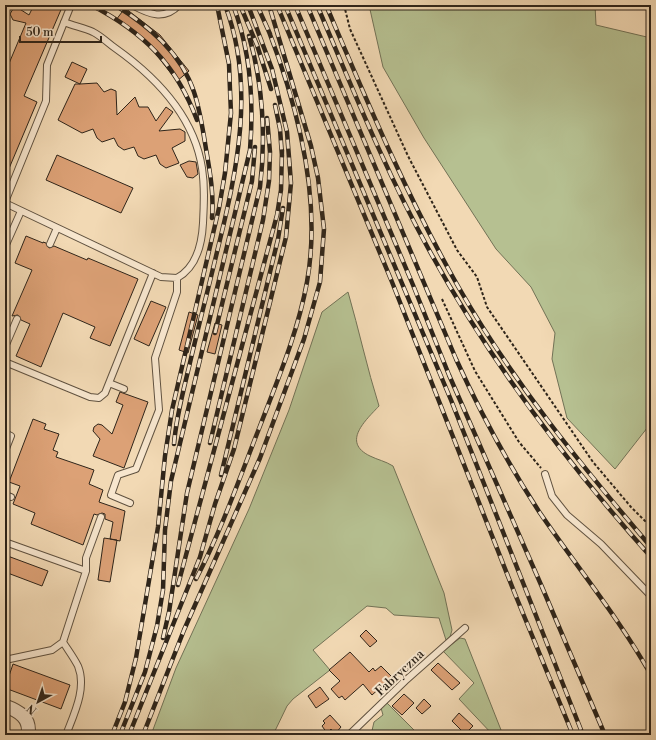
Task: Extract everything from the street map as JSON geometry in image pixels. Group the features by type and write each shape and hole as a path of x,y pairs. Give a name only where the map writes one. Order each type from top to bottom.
{"street":[{"path":"5,706 23,715 29,727 28,735"}],"lane":[{"path":"64,22 94,32 152,77 171,99 190,129 202,167 205,198 202,237 194,261 188,270 177,278 161,277 5,203 46,101 46,71 64,22 71,5"},
{"path":"132,5 149,14 162,16 174,10 179,5"},
{"path":"5,247 21,211"},
{"path":"50,244 57,228"},
{"path":"5,362 95,398 102,396 109,383 153,273"},
{"path":"130,503 111,495 118,475 136,469 159,410 155,358 177,292 177,278"},
{"path":"5,347 17,319"},
{"path":"109,383 124,389"},
{"path":"5,433 11,436 5,451"},
{"path":"545,474 552,496 567,515 601,544 651,596"},
{"path":"5,660 52,650 63,642 86,571 86,558 101,517"},
{"path":"5,542 86,571"},
{"name":"Fabryczna","path":"349,735 405,681 466,628"},
{"path":"63,642 78,667 81,679 78,702 66,735"}],"path":[{"path":"344,5 350,29 408,156 457,250 476,278 487,307 593,462 631,507 651,527"},
{"path":"442,299 486,389 519,442 545,474"}],"green space":[{"path":"369,5 595,5 596,25 651,38 651,423 615,469 567,418 552,359 555,333 531,287 496,249 424,138 383,67"},
{"path":"348,292 379,406 363,424 359,431 357,444 370,456 393,466 444,593 452,630 450,637 446,640 439,618 394,615 386,608 367,606 313,650 330,670 293,699 287,706 273,735 151,735 176,668 249,509 289,410 322,312"},
{"path":"460,638 465,639 503,735 493,735 459,699 474,683 443,651"},
{"path":"386,702 419,735 371,735 374,722 383,715 381,708"}],"building":[{"path":"34,5 63,5 24,96 37,102 5,178 5,73 26,23 13,20 10,14 13,9 18,8 29,15"},
{"path":"125,8 160,35 189,71 177,81 148,44 116,20"},
{"path":"72,62 87,69 80,84 65,77"},
{"path":"97,83 104,92 111,89 116,91 117,115 135,97 139,107 148,107 156,121 166,107 173,112 159,131 180,129 185,132 185,141 172,148 179,163 166,168 160,164 156,155 144,159 138,156 134,147 124,150 118,146 114,138 102,142 97,138 93,129 82,133 58,120 75,84"},
{"path":"57,155 133,188 121,213 46,180"},
{"path":"189,161 196,162 198,174 193,178 187,177 180,165"},
{"path":"26,236 46,243 49,248 54,246 87,260 88,258 138,279 110,346 90,338 95,327 63,313 41,367 16,356 30,324 21,320 18,315 12,316 32,270 15,263"},
{"path":"151,301 166,307 149,346 134,339"},
{"path":"189,312 198,315 188,353 179,350"},
{"path":"215,323 222,325 215,354 207,352"},
{"path":"120,392 148,402 124,468 93,456 100,439 93,431 94,427 98,424 102,425 112,434 123,405 116,402"},
{"path":"33,419 46,424 44,429 59,434 53,450 58,452 56,457 94,470 89,484 103,490 99,502 125,511 120,541 110,539 113,522 105,519 105,514 94,514 83,545 31,524 35,513 13,504 20,486 9,482"},
{"path":"104,538 117,540 110,582 98,580"},
{"path":"5,555 48,571 42,586 5,572"},
{"path":"366,630 377,641 370,647 360,636"},
{"path":"350,652 369,672 373,668 375,671 381,666 392,677 372,695 363,684 345,700 342,696 339,698 331,689 340,681 329,670"},
{"path":"438,663 460,683 452,690 431,670"},
{"path":"13,664 70,685 61,709 5,688"},
{"path":"320,687 329,699 316,708 308,696"},
{"path":"404,694 414,703 402,715 392,706"},
{"path":"424,699 431,706 422,714 416,708"},
{"path":"459,713 473,726 465,734 452,721"},
{"path":"330,715 341,727 335,734 331,729 327,733 322,726 325,723 323,721"}],"railway":[{"path":"91,5 127,26 156,52 179,82 189,100 197,120"},
{"path":"115,5 152,31 172,53 188,78 200,113 204,135 211,183 212,218"},
{"path":"112,735 125,702 136,658 158,527 165,456 172,410 219,208 225,173 231,113 229,64 217,5"},
{"path":"174,444 182,395 231,191 240,128 240,66 234,36 225,5"},
{"path":"120,735 145,672 157,626 163,590 165,530 171,481 250,150 252,113 250,76 244,40 233,5"},
{"path":"240,5 257,45 271,89"},
{"path":"129,735 200,557 215,504 234,449 286,237 291,183 287,132 272,69 248,5"},
{"path":"257,5 270,34"},
{"path":"143,735 184,630 260,458 304,339 320,282 324,229 318,178 311,146 269,5"},
{"path":"277,5 392,282 515,594 573,735"},
{"path":"285,5 451,400 583,735"},
{"path":"295,5 413,285 449,375 605,735"},
{"path":"307,5 456,359 475,399 506,457 540,513 612,613 651,675"},
{"path":"317,5 397,189 452,290 503,370 530,409 589,484 651,557"},
{"path":"326,5 372,113 405,184 459,288 480,323 525,390 574,454 651,547"},
{"path":"196,579 238,484 280,373 293,337 307,282 311,250 309,186 304,154 289,90 268,29"},
{"path":"163,638 169,612 187,493 260,187 263,149 262,111 254,54 249,36"},
{"path":"275,105 280,129 282,156"},
{"path":"210,443 263,220 269,181 270,152 267,118"},
{"path":"215,333 252,181 255,147"},
{"path":"178,585 277,215 281,190 282,150"},
{"path":"221,475 278,239 283,208"}]}
